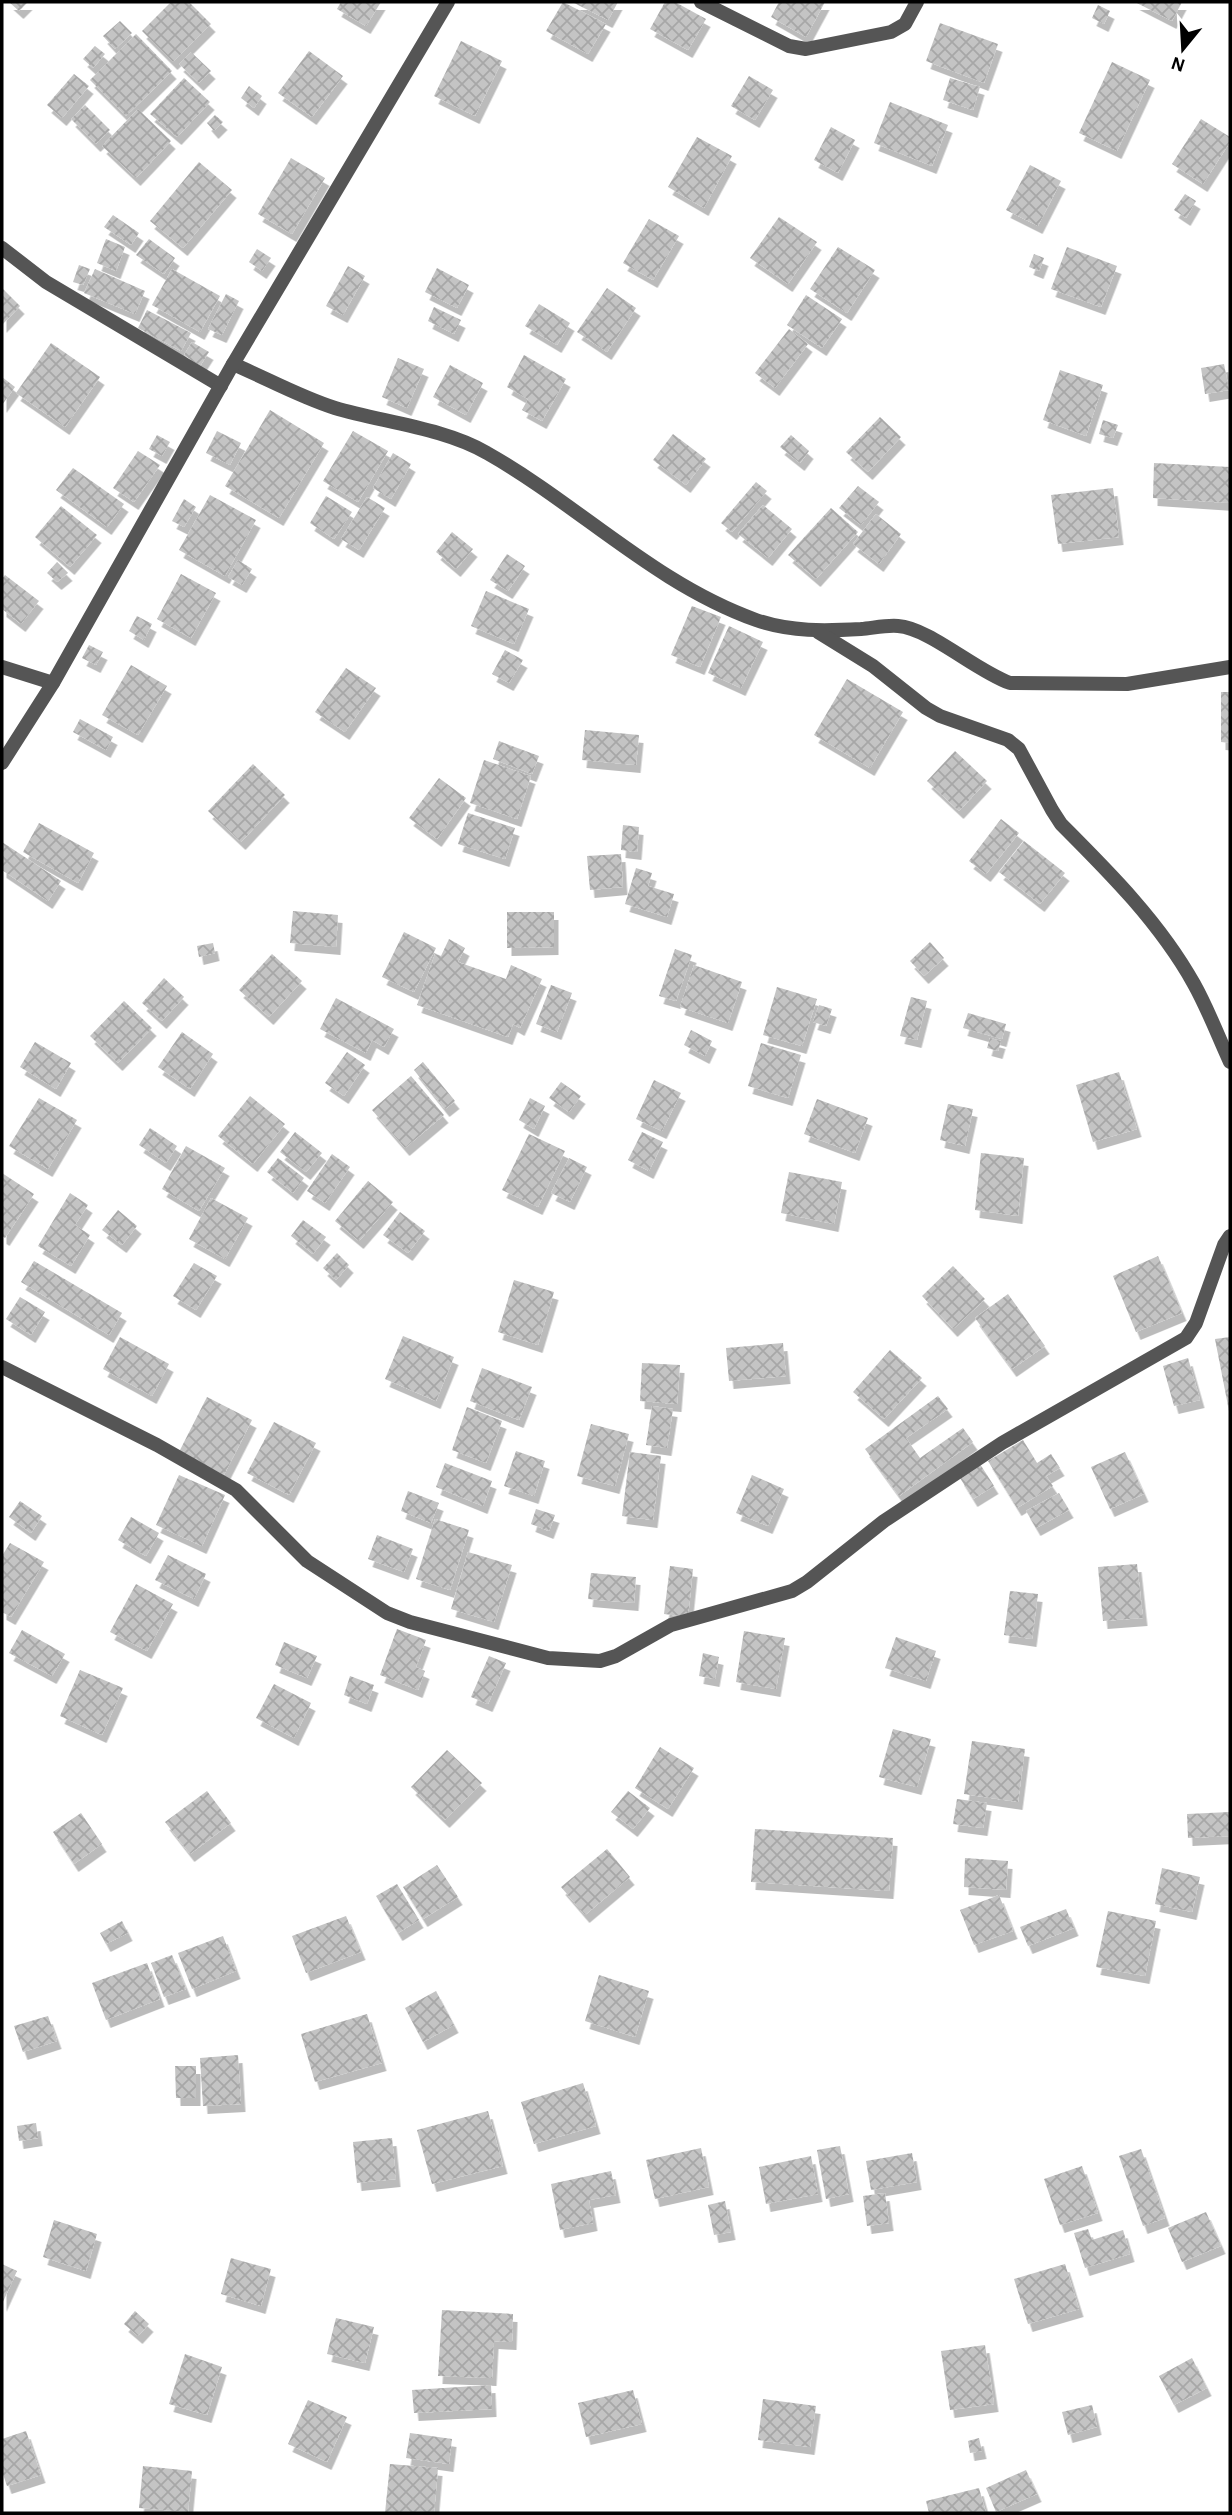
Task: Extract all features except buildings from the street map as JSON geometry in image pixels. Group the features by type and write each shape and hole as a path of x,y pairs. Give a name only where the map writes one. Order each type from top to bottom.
{"street":[{"path":"2,763 53,683 220,386 448,2"},
{"path":"701,2 789,46 806,49 891,32 905,24 916,2"},
{"path":"2,248 56,288 220,386"},
{"path":"233,364 332,407 474,446 553,495 623,546 700,596 756,620 783,628 818,632 899,626 921,633 994,677 1010,683 1126,684 1230,667"},
{"path":"818,632 873,666 926,708 940,716 997,734 1019,749 1061,824 1131,895 1165,940 1194,984 1230,1062"},
{"path":"2,667 53,683"},
{"path":"2,1367 157,1446 236,1490 307,1561 387,1613 410,1622 548,1658 600,1661 616,1656 671,1625 800,1587 884,1521 1002,1443 1186,1338 1196,1323 1224,1245 1230,1236"}]}
